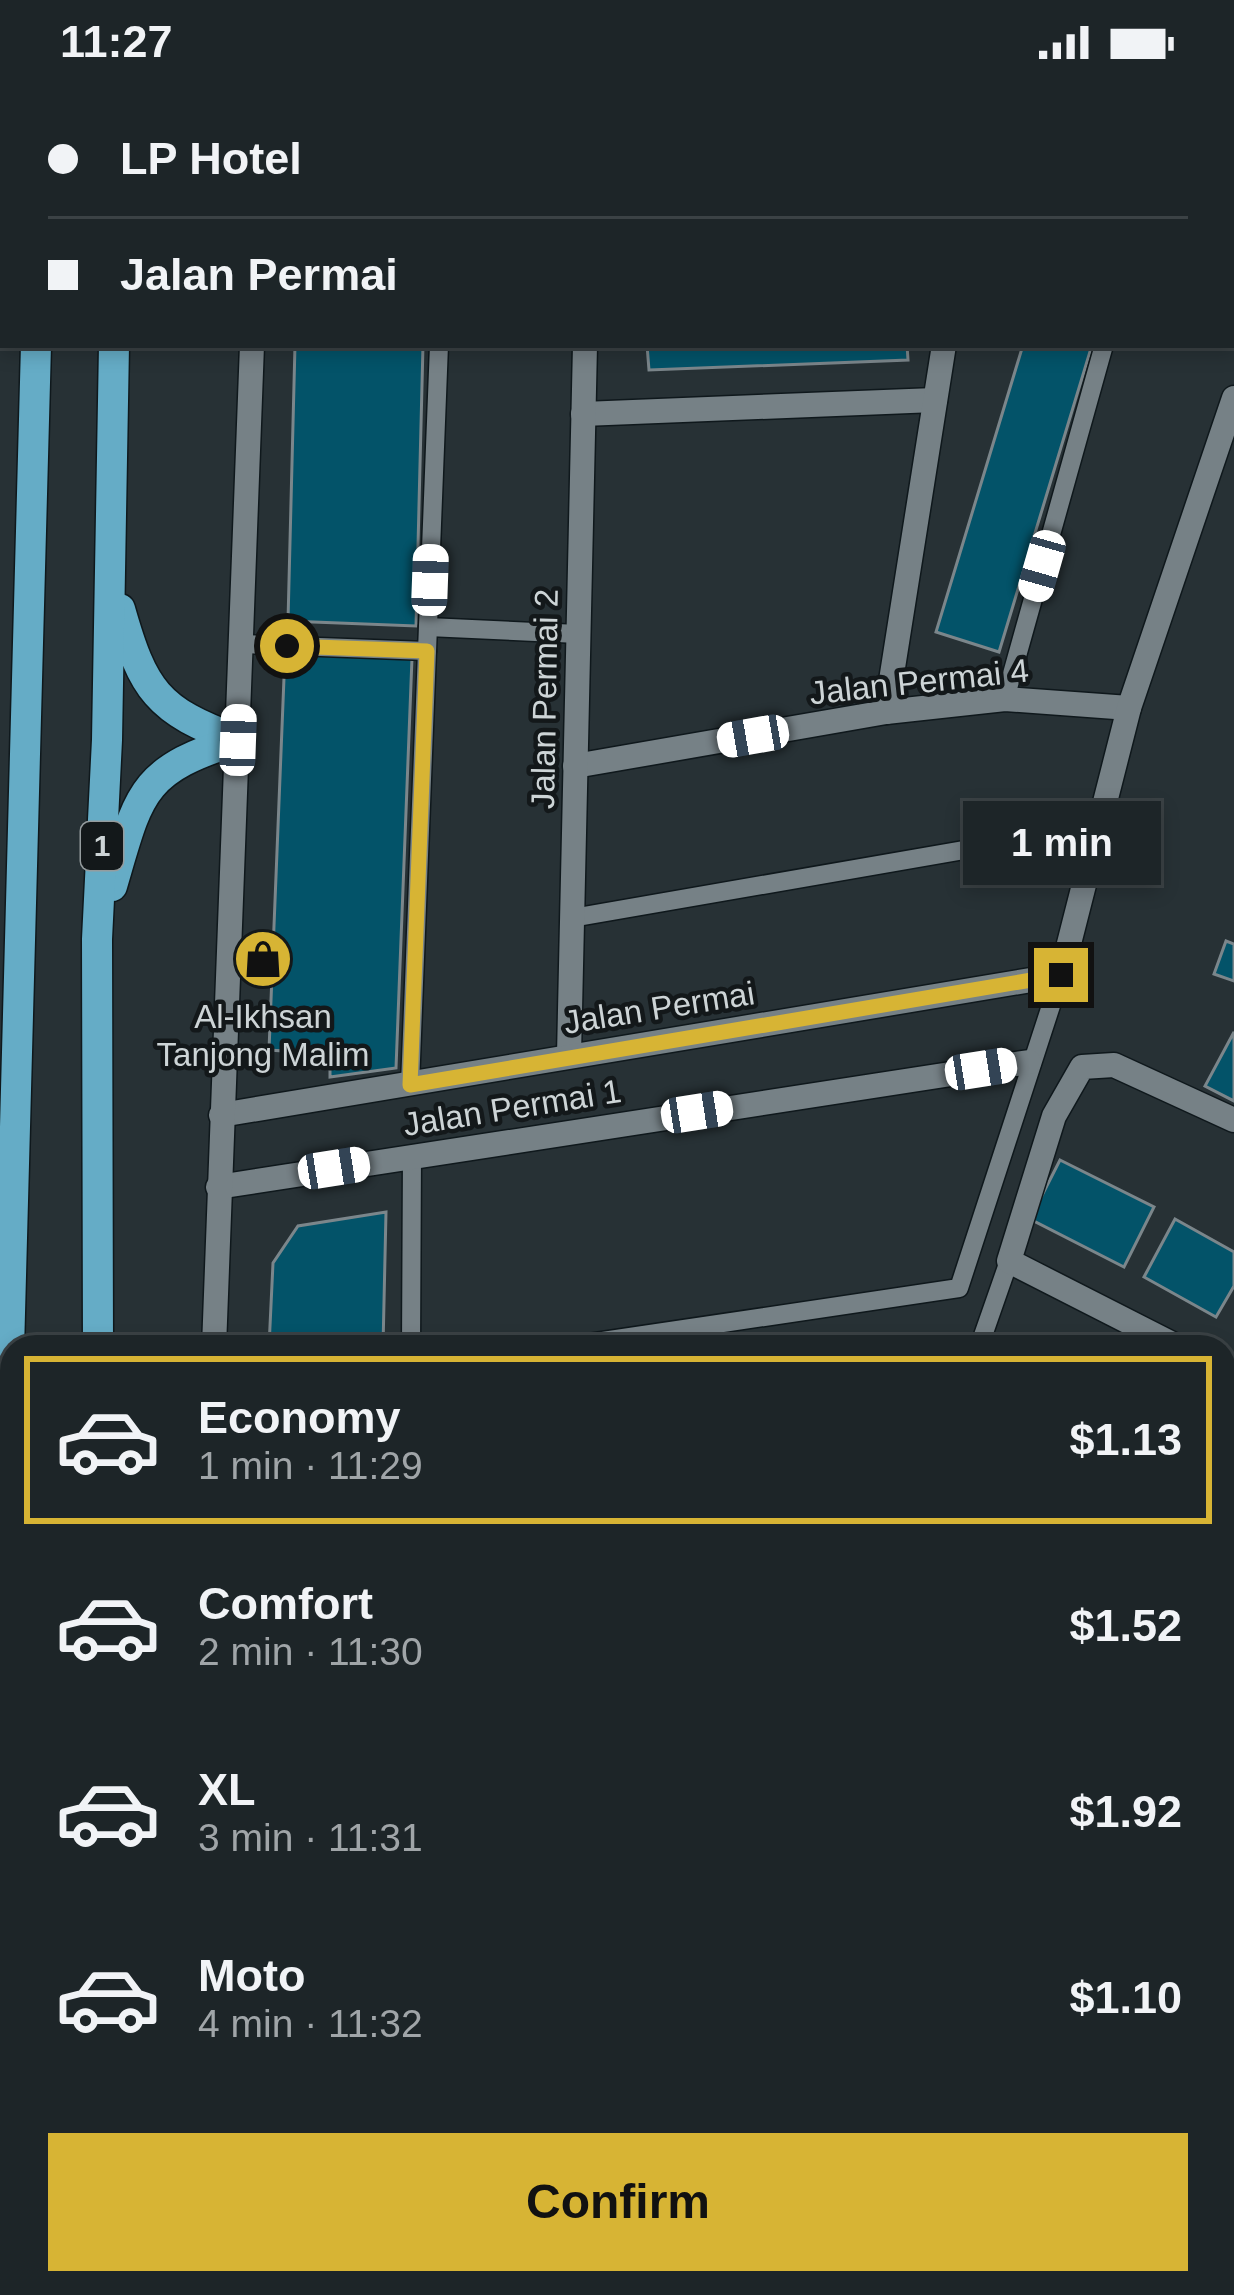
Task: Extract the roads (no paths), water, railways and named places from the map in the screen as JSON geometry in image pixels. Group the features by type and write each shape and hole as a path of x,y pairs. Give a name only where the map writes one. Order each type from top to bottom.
{"main road":[{"path":"5,1335 13,766 36,348"},
{"name":"1","path":"98,1335 97,939 111,580 114,348"},
{"path":"114,413 134,348"},
{"path":"111,580 130,646 155,696 180,718 238,740"},
{"path":"97,939 134,812 159,773 238,740"}],"street":[{"path":"214,1335 252,348"},
{"name":"Jalan Permai 2","path":"569,1055 585,348"},
{"path":"886,712 944,348"},
{"path":"1061,975 1129,708 1226,465 1234,398"},
{"path":"583,414 935,400"},
{"name":"Jalan Permai 4","path":"575,766 886,712 1005,699 1129,708"},
{"name":"Jalan Permai","path":"220,1115 1061,975"},
{"name":"Jalan Permai 1","path":"218,1187 1029,1062"},
{"path":"1154,1335 1009,1261 1054,1115 1082,1066 1114,1065 1234,1120"}],"lane":[{"path":"410,1085 439,348"},
{"path":"1005,699 1103,348"},
{"path":"428,627 578,634"},
{"path":"241,644 427,651"},
{"path":"572,918 1102,826"},
{"path":"959,1288 1061,975"},
{"path":"411,1335 412,1156"},
{"path":"983,1335 1009,1261"},
{"path":"643,1335 959,1288 999,1289"}],"place":[{"name":"Al-Ikhsan Tanjong Malim","path":"263,959"}]}
